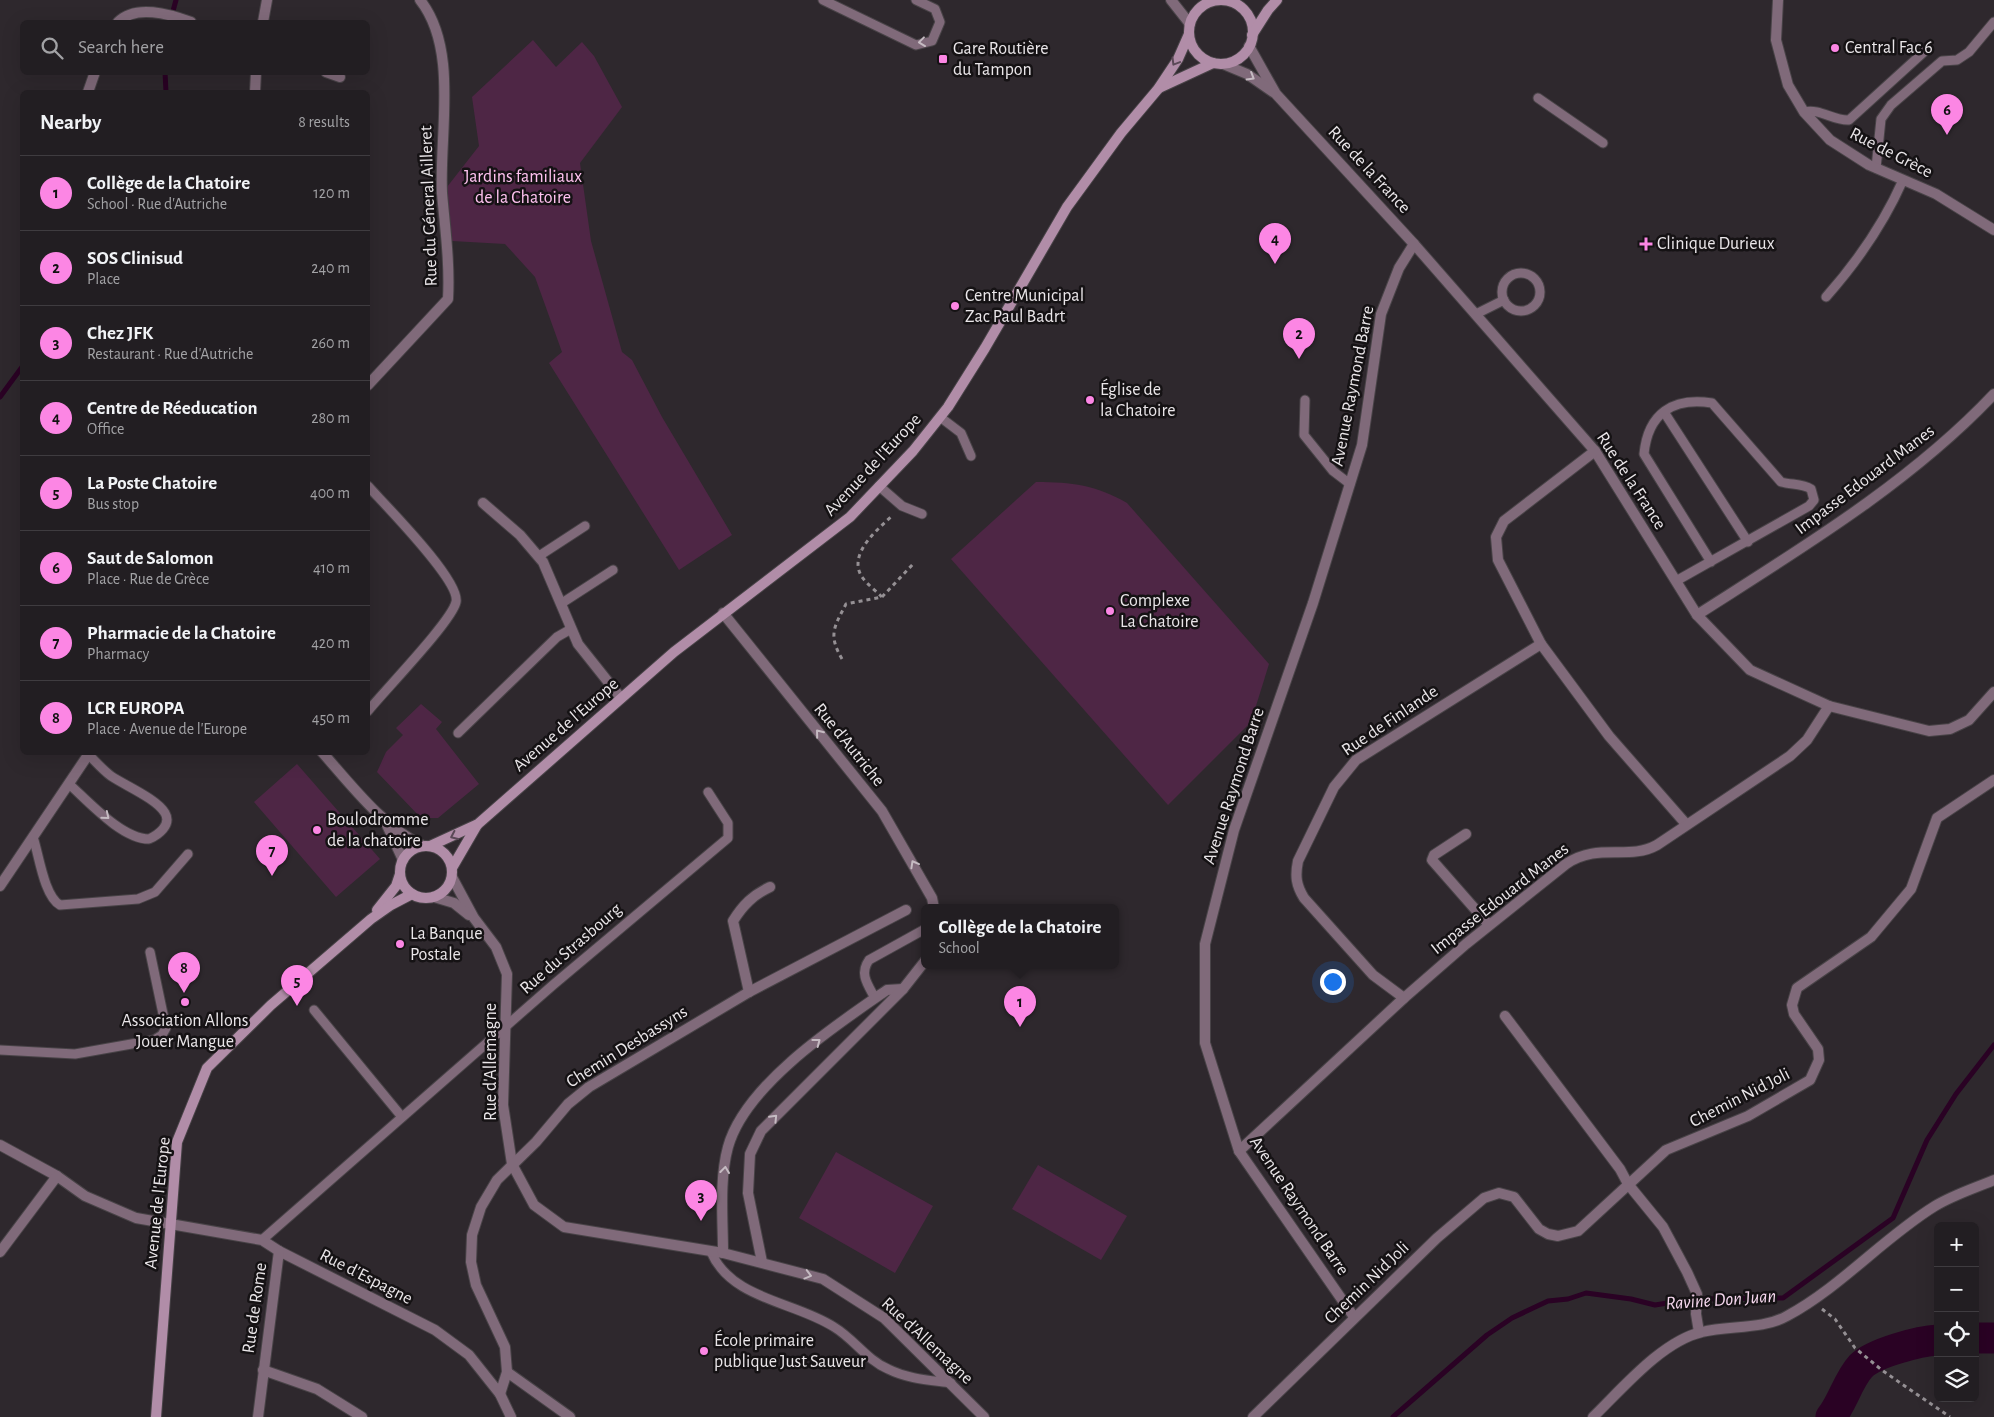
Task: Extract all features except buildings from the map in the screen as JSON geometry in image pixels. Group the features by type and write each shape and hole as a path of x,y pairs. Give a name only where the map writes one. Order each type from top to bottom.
{"street":[{"path":"263,20 267,0"},
{"name":"Rue du Géneral Ailleret","path":"370,383 448,299 449,259 442,191 443,64 437,31 428,10 420,0"},
{"path":"1171,0 1189,29 1196,52 1218,63 1238,58 1249,46 1252,35 1268,10 1277,0"},
{"path":"1189,29 1200,8 1218,0 1234,1 1249,18 1252,35"},
{"name":"Rue de Grèce","path":"1778,0 1776,40 1788,85 1804,112 1830,140 1876,168 1936,194 1994,230"},
{"path":"122,20 136,13 158,13 182,20"},
{"name":"Avenue de l'Europe","path":"426,846 478,824 622,698 723,613 790,565 843,523 913,451 940,417 985,348 1067,207 1178,59 1189,29"},
{"name":"Rue de la France","path":"1249,46 1276,94"},
{"name":"Avenue de l'Europe","path":"1158,88 1188,73 1218,63"},
{"name":"Rue de la France","path":"1218,63 1247,74 1276,94 1476,314 1595,451 1697,615 1750,670 1829,706 1929,731 1950,729 1969,720 1994,692"},
{"path":"89,90 94,75"},
{"path":"255,90 256,75"},
{"path":"333,75 340,78"},
{"name":"Avenue Raymond Barre","path":"1354,1317 1239,1152 1205,1043 1205,944 1234,830 1313,603 1362,445 1381,314 1399,268 1414,244"},
{"name":"Impasse Edouard Manes","path":"1697,615 1846,519 1966,423 1994,394"},
{"path":"1595,451 1504,521 1496,537 1498,560 1540,644 1610,736 1686,824"},
{"path":"483,503 520,535 539,556 562,603 578,644 622,698"},
{"name":"Rue d'Autriche","path":"723,613 882,812 932,898 933,904"},
{"name":"Rue de Finlande","path":"1404,998 1373,975 1304,898 1297,887 1298,861 1334,787 1356,760 1540,644"},
{"name":"Impasse Edouard Manes","path":"1239,1152 1404,998 1489,925 1578,856 1592,852 1650,849 1790,756 1807,740 1829,706"},
{"path":"0,886 89,755"},
{"path":"327,755 384,820 410,840 426,846 446,856 452,873 442,893 434,897 423,898 412,894 404,885 400,873 403,860 412,851 426,846"},
{"name":"Chemin Nid Joli","path":"1253,1417 1437,1238 1484,1198 1499,1193 1507,1194 1514,1198 1539,1229 1548,1234 1564,1235 1578,1231 1666,1150 1748,1116 1810,1080 1819,1060 1818,1049 1794,1014 1792,1005 1797,988 1871,937 1911,889 1937,818 1994,780"},
{"path":"384,820 403,860"},
{"name":"Avenue de l'Europe","path":"452,873 478,824"},
{"path":"1466,834 1434,855 1432,860 1489,925"},
{"name":"Avenue de l'Europe","path":"371,919 396,886 400,873"},
{"name":"Rue d'Allemagne","path":"452,873 474,918 496,947 507,974 507,1026 503,1105 512,1164 534,1205 564,1227 723,1253 823,1279 884,1318 984,1417"},
{"path":"749,992 733,921 742,906 755,894 770,887"},
{"name":"Avenue de l'Europe","path":"156,1417 177,1142 207,1068 271,1005 371,919 399,900 412,894"},
{"name":"Rue d'Allemagne","path":"434,897 454,903 474,918"},
{"name":"Chemin Desbassyns","path":"507,1372 505,1347 476,1285 470,1262 472,1235 481,1206 497,1180 536,1142 568,1104 589,1087 749,992 906,910"},
{"path":"762,1262 748,1193 750,1154 761,1131 903,989 921,966"},
{"path":"723,1253 723,1187 728,1147 745,1112 762,1089 784,1067 887,990 903,989"},
{"path":"1505,1016 1620,1169 1628,1184 1663,1227 1697,1294 1696,1314 1699,1332"},
{"name":"Rue d'Espagne","path":"0,1145 57,1176 85,1196 136,1218 262,1240 279,1252 435,1330 469,1355 500,1394 511,1417"},
{"path":"0,1252 57,1176"},
{"path":"1593,1417 1652,1360 1681,1339 1699,1332 1727,1326 1773,1322 1786,1317 1823,1293 1936,1205 1994,1180"},
{"name":"Rue de Rome","path":"258,1417 279,1252"},
{"name":"Rue de Rome","path":"263,1370 317,1389 362,1417"},
{"path":"500,1394 507,1372 570,1417"}],"lane":[{"path":"823,0 916,44 932,40 940,22 935,9 916,0"},
{"path":"1876,168 1881,119 1891,105 1942,61 1957,60 1969,52 1994,22"},
{"path":"1804,112 1818,111 1840,120 1849,120 1925,51"},
{"path":"1538,98 1602,143"},
{"path":"1826,297 1846,275 1877,230 1891,208 1903,180"},
{"path":"1524,273 1536,278 1541,290 1537,303 1526,311 1513,310 1504,300 1502,287 1510,276 1524,273"},
{"path":"1476,314 1504,300"},
{"path":"1305,400 1304,435 1333,471 1350,484"},
{"path":"1676,581 1748,542 1809,506 1814,500 1811,489 1805,484 1792,485 1781,482 1712,403 1693,400 1674,405 1654,422 1645,439 1644,454 1711,562"},
{"path":"1664,412 1748,542"},
{"path":"940,417 961,433 971,456"},
{"path":"879,486 902,506 922,514"},
{"path":"370,488 413,535 451,582 456,592 456,602 436,632 370,709"},
{"path":"539,556 585,526"},
{"path":"562,603 614,570"},
{"path":"458,733 557,637 571,629"},
{"path":"69,784 134,838 149,839 164,828 168,821 166,814 160,807 110,775 91,755"},
{"name":"Rue du Strasbourg","path":"262,1240 507,1026 728,838 728,822 708,792"},
{"path":"33,837 48,892 52,901 60,905 138,899 155,892 188,854"},
{"path":"875,998 864,977 863,967 868,960 921,931"},
{"path":"0,1050 75,1054 154,1040 162,1035 166,1028 150,952"},
{"path":"314,1010 402,1117"},
{"path":"711,1252 717,1266 740,1287 834,1326 884,1368 909,1377 951,1383"}],"path":[{"path":"882,597 862,577 857,565 861,552 872,535 902,506"},
{"path":"842,660 833,645 834,626 846,604 882,597 914,564"},
{"path":"1813,1300 1835,1319 1855,1348 1883,1371 1950,1417"}],"green space":[{"name":"Jardins familiaux de la Chatoire","path":"533,40 556,67 582,42 594,56 622,107 580,163 591,241 622,352 632,360 662,417 732,535 679,570 549,363 562,352 535,277 505,244 452,241 447,187 479,146 472,97"},
{"name":"Complexe La Chatoire","path":"1036,482 1072,484 1094,488 1127,503 1269,664 1251,722 1168,805 951,559"},
{"path":"421,704 442,722 436,729 479,784 438,818 421,818 377,772 386,752 403,735 396,728"},
{"name":"Boulodromme de la chatoire","path":"297,764 380,859 336,897 254,802"},
{"path":"836,1152 933,1206 895,1273 799,1218"},
{"path":"1038,1165 1127,1216 1101,1260 1012,1209"}],"waterway":[{"path":"171,20 176,0"},
{"path":"165,75 166,90"},
{"path":"0,397 20,370"},
{"name":"Ravine Don Juan","path":"1393,1417 1487,1335 1512,1318 1548,1301 1568,1299 1586,1293 1631,1299 1655,1305 1693,1299 1783,1298 1893,1218 1927,1140 1956,1094 1994,1045"},
{"path":"1979,1338 1994,1338"},
{"path":"1831,1417 1856,1372 1867,1361 1897,1348 1934,1341"}],"place":[{"name":"Central Fac 6","path":"1835,48"},
{"name":"Gare Routière du Tampon","path":"943,59"},
{"name":"Saut de Salomon","path":"1947,135"},
{"name":"Clinique Durieux","path":"1646,244"},
{"name":"Centre de Réeducation","path":"1275,264"},
{"name":"Centre Municipal Zac Paul Badrt","path":"955,306"},
{"name":"SOS Clinisud","path":"1299,359"},
{"name":"Église de la Chatoire","path":"1090,400"},
{"name":"Complexe La Chatoire","path":"1110,611"},
{"name":"Boulodromme de la chatoire","path":"317,830"},
{"name":"Pharmacie de la Chatoire","path":"272,876"},
{"name":"La Banque Postale","path":"400,944"},
{"name":"LCR EUROPA","path":"184,993"},
{"name":"Association Allons Jouer Mangue","path":"185,1002"},
{"name":"La Poste Chatoire","path":"297,1006"},
{"name":"Collège de la Chatoire","path":"1020,1027"},
{"name":"Chez JFK","path":"701,1221"},
{"name":"École primaire publique Just Sauveur","path":"704,1351"}]}
